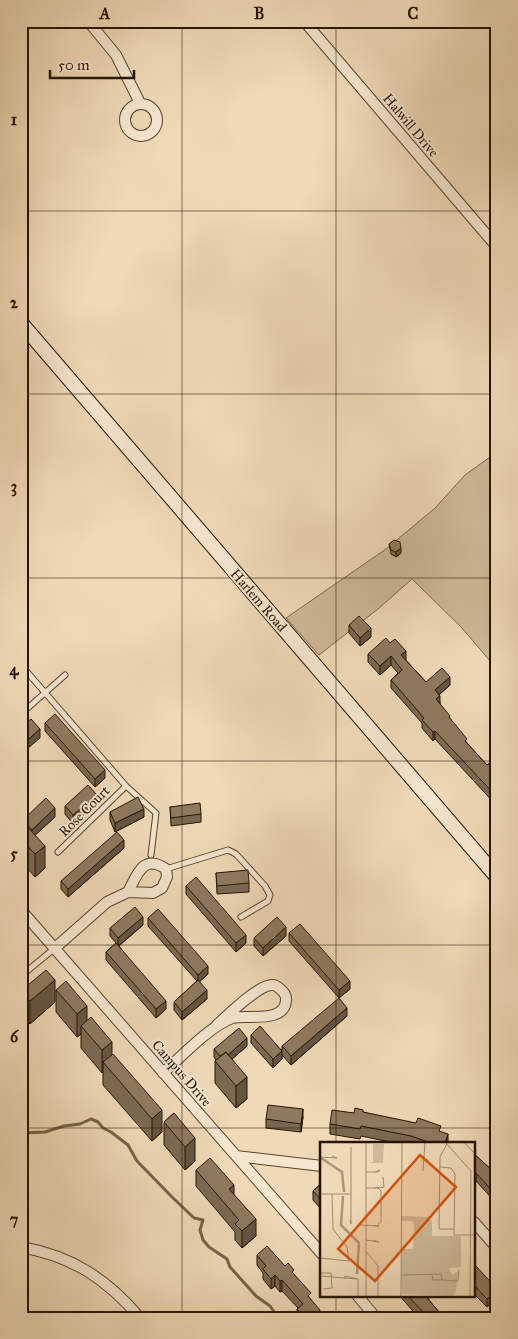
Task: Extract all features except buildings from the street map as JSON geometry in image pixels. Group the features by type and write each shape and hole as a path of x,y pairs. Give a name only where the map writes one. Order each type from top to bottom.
{"main road":[{"name":"Harlem Road","path":"21,323 497,877"}],"street":[{"path":"88,21 116,55 140,103"},
{"name":"Halwill Drive","path":"304,21 497,246"},
{"path":"55,948 107,902 128,892 153,893 162,888 167,878 166,869 152,863 143,866 128,892"},
{"name":"Campus Drive","path":"21,910 320,1252"},
{"path":"163,1073 217,1025 250,996 260,989 271,985 277,986 286,996 283,1008 276,1013 266,1016 234,1017 217,1025"},
{"path":"236,1156 320,1166"},
{"path":"476,1224 497,1248"},
{"path":"21,1247 58,1256 91,1273 111,1288 140,1318"},
{"path":"358,1296 376,1318"}],"lane":[{"path":"21,665 126,786 156,813 151,855"},
{"path":"21,714 65,675"},
{"name":"Rose Court","path":"58,852 126,786"},
{"path":"166,869 228,850 236,854 270,894 268,900 241,917"},
{"path":"21,976 55,948"}],"shaded area":[{"path":"497,452 497,669 462,628 412,579 378,609 319,655 286,618 386,549 435,508 465,475"}],"waterway":[{"path":"21,1133 45,1132 64,1126 80,1124 91,1119 98,1122 103,1128 128,1145 137,1161 194,1218 203,1220 200,1230 203,1240 209,1247 227,1259 230,1267 256,1296 270,1306 275,1313 274,1318"}]}
